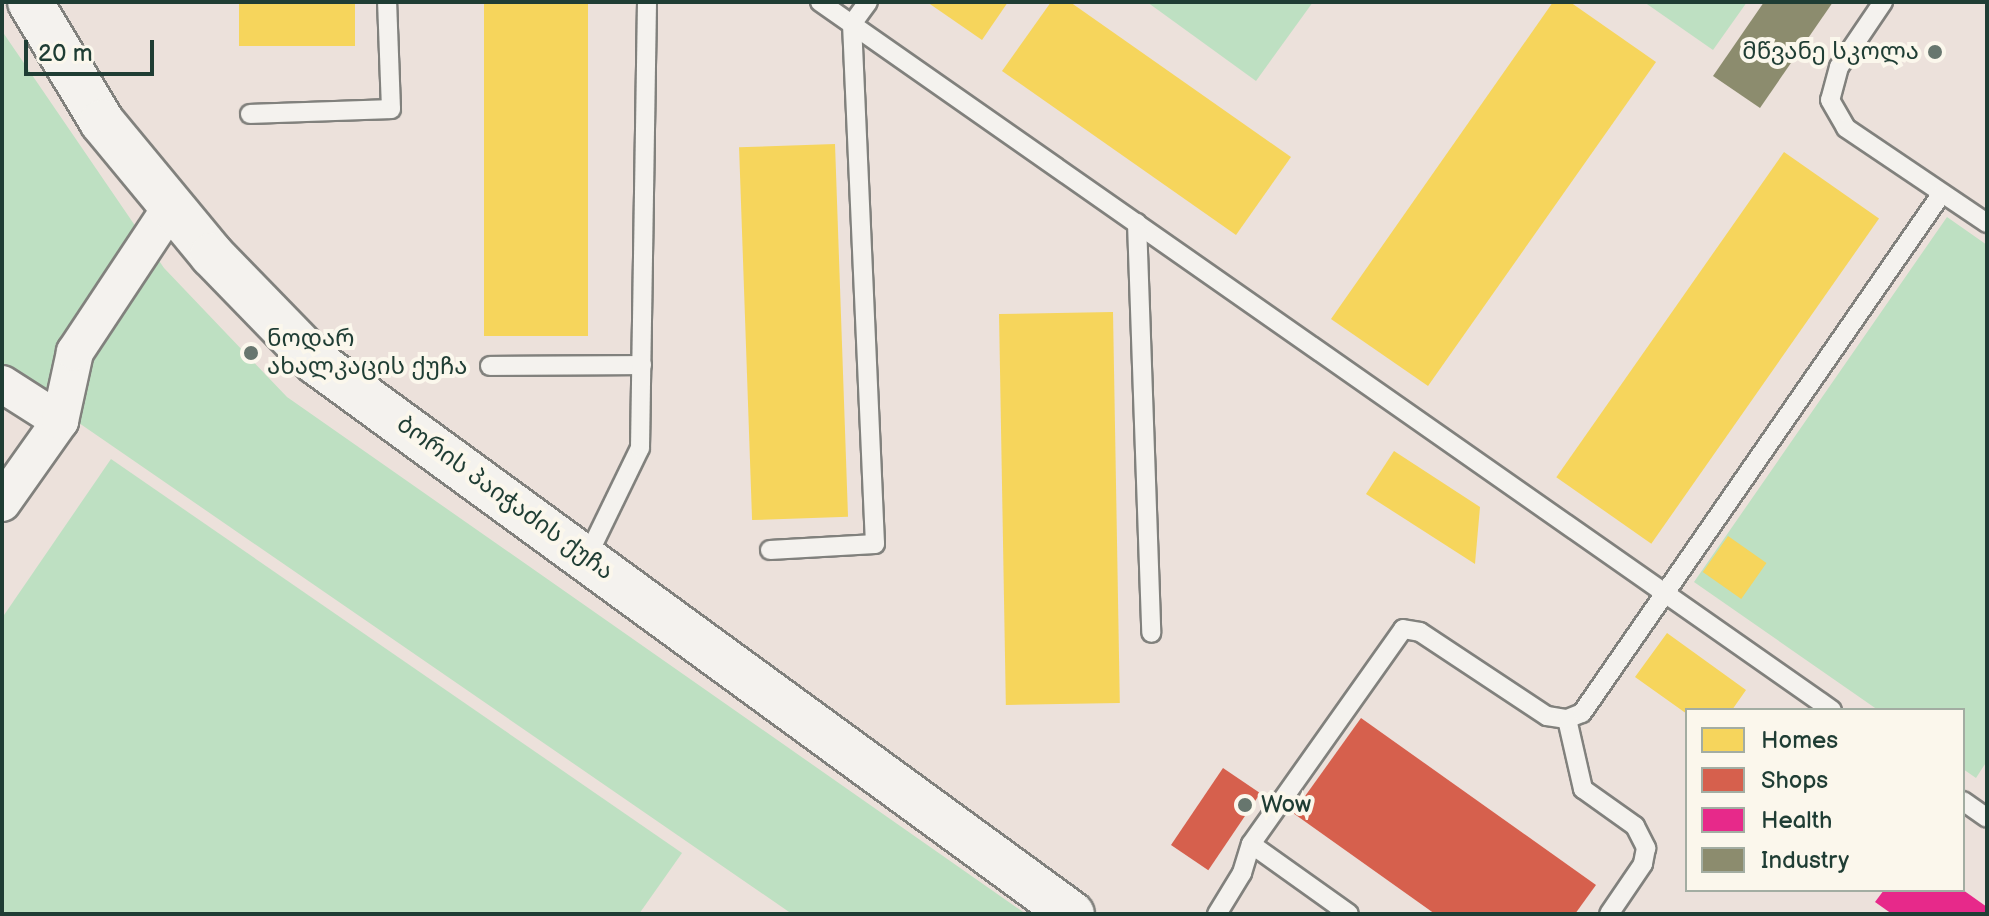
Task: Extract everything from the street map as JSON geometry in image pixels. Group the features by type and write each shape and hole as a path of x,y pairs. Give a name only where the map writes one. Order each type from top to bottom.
{"street":[{"name":"ბორის პაიჭაძის ქუჩა","path":"30,2 102,122 171,207 316,362 1071,912"},
{"path":"2,503 60,421 75,352 171,207"},
{"path":"2,384 60,421"}],"lane":[{"path":"250,114 391,109 387,2"},
{"path":"587,557 640,448 647,2"},
{"path":"820,2 1829,708"},
{"path":"770,550 875,544 852,24 868,2"},
{"path":"1883,2 1839,67 1830,100 1846,128 1987,223"},
{"path":"1217,914 1242,873 1251,844 1403,629 1420,632 1547,716 1567,719 1582,713 1942,193"},
{"path":"1137,223 1151,633"},
{"path":"490,366 642,365"},
{"path":"1567,719 1583,789 1635,826 1646,848 1643,864 1609,914"},
{"path":"1965,802 1987,818"},
{"path":"1251,844 1349,914"}],"green space":[{"path":"1147,2 1313,2 1256,81"},
{"path":"1644,2 1747,2 1713,50"},
{"path":"2,31 164,268 287,397 1026,914 792,914 2,370"},
{"path":"1947,217 1987,245 1987,761 1976,778 1965,770 1965,708 1875,708 1694,582"},
{"path":"111,459 682,853 639,914 2,914 2,618"}],"building: Homes":[{"path":"239,2 355,2 355,46 239,46"},
{"path":"484,2 588,2 588,336 484,336"},
{"path":"927,2 1008,2 982,40"},
{"path":"1051,2 1070,2 1291,157 1236,235 1002,71"},
{"path":"1553,2 1570,2 1656,62 1428,386 1331,319"},
{"path":"835,144 848,517 752,520 739,147"},
{"path":"1784,152 1879,219 1651,544 1556,477"},
{"path":"1113,312 1120,703 1006,705 999,314"},
{"path":"1394,451 1480,507 1475,564 1366,494"},
{"path":"1728,536 1767,563 1741,599 1703,572"},
{"path":"1667,633 1746,690 1733,708 1685,708 1685,713 1635,677"}],"building: Shops":[{"path":"1361,718 1596,885 1575,914 1435,914 1293,813"},
{"path":"1223,768 1260,793 1208,870 1171,845"}],"building: Health":[{"path":"1965,891 1987,907 1987,914 1892,914 1875,902 1882,892"}],"building: Industry":[{"path":"1764,2 1833,2 1760,108 1713,76"}],"place":[{"name":"მწვანე სკოლა","path":"1935,52"},
{"name":"ნოდარ ახალკაცის ქუჩა","path":"251,353"},
{"name":"Wow","path":"1245,805"}]}
